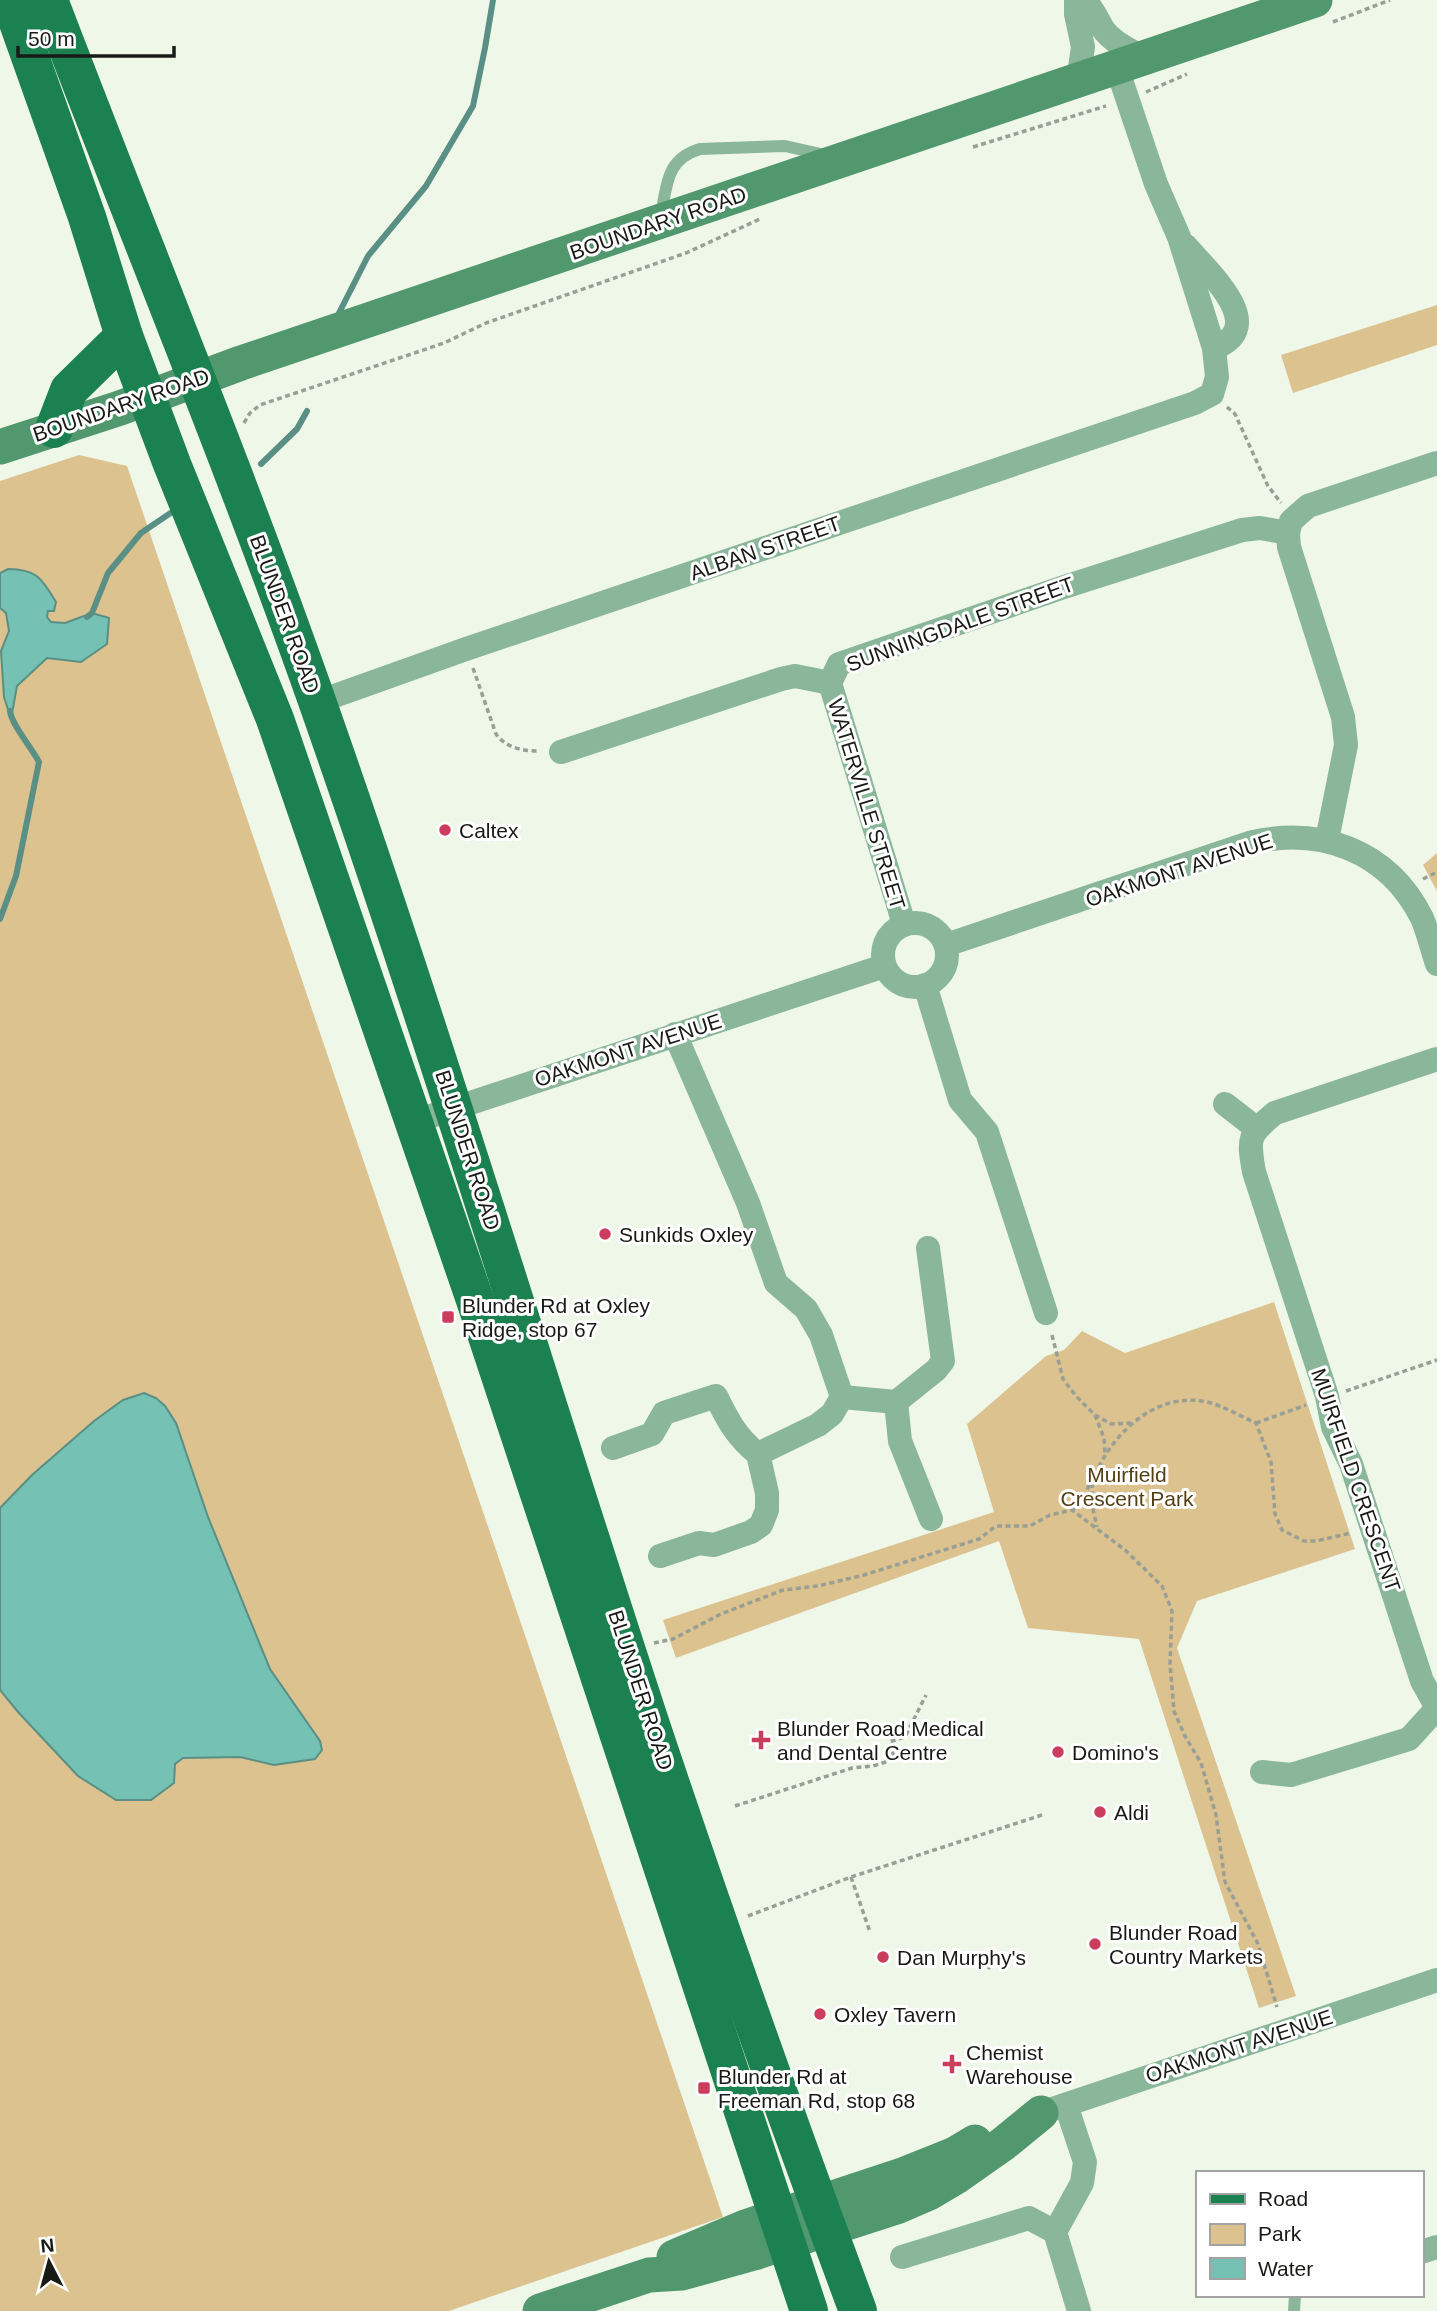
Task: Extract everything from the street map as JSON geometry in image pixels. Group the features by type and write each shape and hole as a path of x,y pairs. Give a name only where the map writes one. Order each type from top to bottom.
{"main road":[{"name":"BLUNDER ROAD","path":"34,4 87,217 124,336 275,719 475,1300 809,2311"},
{"name":"BLUNDER ROAD","path":"34,4 117,180 198,379 318,704 455,1107 653,1731 822,2216 858,2311"},
{"name":"BOUNDARY ROAD","path":"0,447 1078,81 1130,75 1320,12"},
{"path":"54,429 69,390 124,336"},
{"name":"OAKMONT AVENUE","path":"540,2311 649,2275 677,2255 782,2230 822,2216 905,2174 955,2154 998,2129 1053,2109"}],"street":[{"path":"1076,0 1083,47 1078,81"},
{"path":"1085,0 1105,31 1116,41 1130,75 1156,184 1179,237 1213,348 1217,377 1212,394"},
{"name":"ALBAN STREET","path":"318,704 466,649 1182,407 1212,394"},
{"path":"1328,840 1346,745 1343,717 1289,547 1290,525 1308,506 1437,463"},
{"name":"SUNNINGDALE STREET","path":"561,752 781,679 795,677 830,683 839,664 1074,583 1241,530 1290,525"},
{"name":"WATERVILLE STREET","path":"830,683 904,924"},
{"name":"OAKMONT AVENUE","path":"946,945 1250,843 1295,836 1328,840 1354,850 1381,868 1401,887 1423,920 1437,964"},
{"path":"925,923 934,928 946,945 946,965 941,974 926,985 905,986 889,975 884,966 882,956 888,936 904,924 925,923"},
{"name":"OAKMONT AVENUE","path":"413,1122 884,966"},
{"path":"926,985 960,1100 987,1132 1046,1312"},
{"path":"675,1034 748,1203 776,1283 806,1309 821,1335 842,1397"},
{"path":"1225,1104 1256,1129 1275,1113 1437,1059"},
{"name":"MUIRFIELD CRESCENT","path":"1256,1129 1250,1145 1254,1172 1327,1396 1333,1427 1351,1464 1422,1681 1437,1708"},
{"path":"842,1397 896,1402 936,1370 943,1361 928,1248"},
{"path":"613,1448 652,1434 664,1413 716,1396 741,1441 758,1454 767,1493 767,1510 761,1525 751,1532 713,1545 699,1543 660,1556"},
{"path":"758,1454 818,1425 832,1413 842,1397"},
{"path":"896,1402 900,1441 931,1520"},
{"path":"1262,1772 1291,1775 1409,1739 1437,1708"},
{"name":"OAKMONT AVENUE","path":"1053,2109 1437,1980"},
{"path":"1053,2109 1085,2162 1082,2183 1055,2232"},
{"path":"902,2257 1029,2218 1055,2232 1079,2311"}],"lane":[{"path":"660,222 672,170 679,159 690,152 700,149 785,146 847,159"}],"path":[{"path":"1320,12 1390,0"},
{"path":"971,148 1095,111 1130,75 1166,86 1192,72"},
{"path":"239,426 260,405 444,344 486,323 686,253 767,216"},
{"path":"1212,394 1235,414 1268,486 1290,525"},
{"path":"466,649 496,734 501,741 528,751 561,752"},
{"path":"1046,1312 1063,1379 1076,1396 1095,1415 1111,1424 1131,1423"},
{"path":"654,1643 673,1639 721,1614 783,1590 818,1586 863,1575 979,1539 996,1526 1030,1526 1050,1514 1072,1510 1083,1500 1105,1457 1131,1423 1168,1402 1211,1403 1256,1423 1327,1396 1437,1360"},
{"path":"1095,1415 1104,1438 1105,1457"},
{"path":"1256,1423 1271,1462 1275,1514 1282,1530 1304,1541 1316,1541 1373,1529"},
{"path":"1092,1481 1093,1509 1098,1529"},
{"path":"1072,1510 1125,1550 1162,1586 1172,1611 1170,1664 1174,1710 1201,1763 1216,1815 1226,1882 1258,1944 1277,2007"},
{"path":"735,1806 852,1768 873,1766 895,1759 889,1742 905,1737 926,1695"},
{"path":"746,1917 850,1877 1045,1814"},
{"path":"850,1877 870,1932"},
{"path":"988,1969 997,1956"}],"green space":[{"path":"1437,305 1437,345 1293,393 1281,355"},
{"path":"79,455 127,466 723,2217 449,2311 0,2311 0,481"},
{"path":"1437,853 1437,891 1423,865"},
{"name":"Muirfield Crescent Park","path":"1274,1302 1355,1549 1197,1601 1177,1648 1296,1996 1259,2008 1139,1639 1028,1628 999,1541 676,1658 663,1620 994,1512 967,1424 1046,1356 1064,1350 1082,1331 1125,1353"}],"water":[{"path":"8,569 32,573 42,581 56,602 54,611 48,611 47,617 51,622 65,623 92,613 109,618 107,644 81,662 47,658 17,686 11,719 4,697 1,651 9,631 6,613 0,608 0,573"},
{"path":"144,1393 165,1406 176,1423 208,1517 270,1669 320,1741 322,1750 315,1759 274,1765 240,1757 183,1758 175,1764 174,1783 151,1800 116,1800 78,1776 0,1690 0,1508 32,1475 94,1421 123,1400"}],"waterway":[{"path":"339,313 368,256 426,186 473,106 493,0"},
{"path":"261,464 297,429 307,411"},
{"path":"87,617 92,613 108,573 141,533 175,510"},
{"path":"0,919 16,876 39,762 10,711"}],"place":[{"name":"Caltex","path":"445,830"},
{"name":"Sunkids Oxley","path":"605,1234"},
{"name":"Blunder Rd at Oxley Ridge, stop 67","path":"448,1317"},
{"name":"Blunder Road Medical and Dental Centre","path":"761,1740"},
{"name":"Domino's","path":"1058,1752"},
{"name":"Aldi","path":"1100,1812"},
{"name":"Blunder Road Country Markets","path":"1095,1944"},
{"name":"Dan Murphy's","path":"883,1957"},
{"name":"Oxley Tavern","path":"820,2014"},
{"name":"Chemist Warehouse","path":"952,2064"},
{"name":"Blunder Rd at Freeman Rd, stop 68","path":"704,2088"}]}
